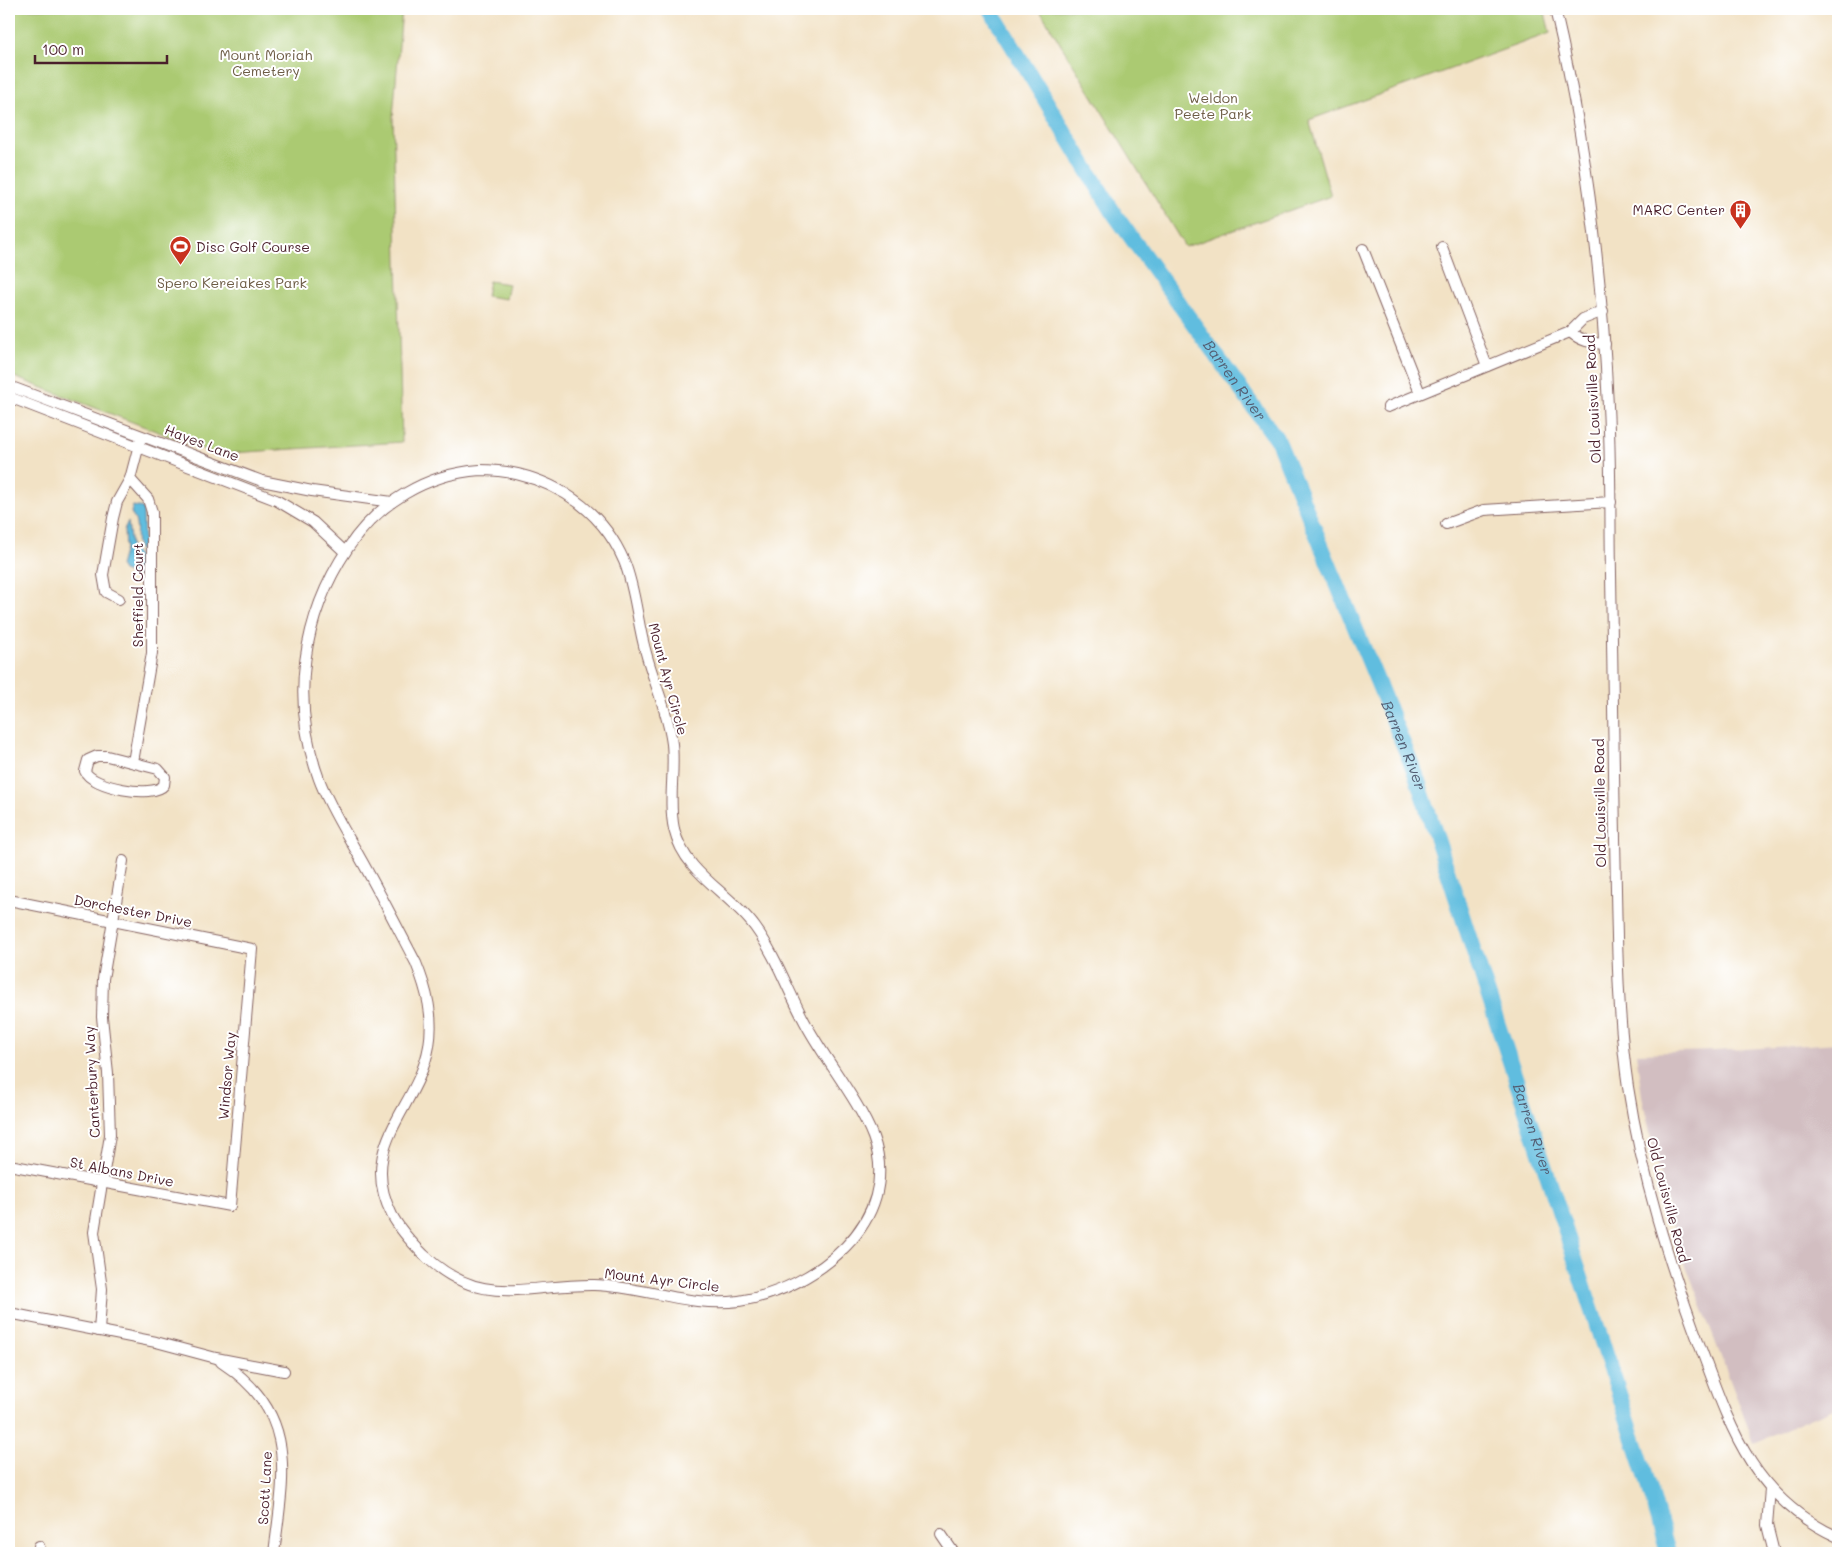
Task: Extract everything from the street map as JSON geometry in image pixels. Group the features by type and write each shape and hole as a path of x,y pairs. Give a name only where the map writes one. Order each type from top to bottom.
{"street":[{"name":"Old Louisville Road","path":"1555,9 1585,160 1603,311 1610,502 1616,913 1623,1045 1630,1100 1647,1187 1680,1291 1730,1423 1748,1458 1770,1489 1800,1516 1838,1537"},
{"path":"1442,248 1487,366"},
{"path":"1364,249 1420,393"},
{"path":"1388,407 1570,332 1583,319 1603,311"},
{"path":"1570,332 1579,339 1590,343 1605,344"},
{"name":"Hayes Lane","path":"9,386 273,484 392,502"},
{"name":"Hayes Lane","path":"9,397 281,502 312,522 345,552"},
{"path":"119,600 106,592 102,574 115,510 130,479 142,436"},
{"name":"Mount Ayr Circle","path":"484,470 510,472 550,484 573,498 600,523 615,544 628,572 645,650 669,726 673,758 672,808 678,841 696,870 734,904 756,928 773,956 810,1031 874,1139 879,1167 877,1190 871,1212 854,1239 829,1262 777,1290 740,1301 702,1301 608,1286 492,1290 471,1285 451,1276 422,1253 397,1224 384,1195 381,1163 389,1133 413,1090 426,1060 431,1029 428,996 416,963 327,798 310,748 303,708 303,669 312,625 331,576 345,552 361,530 392,502 426,482 452,474 484,470"},
{"name":"Sheffield Court","path":"130,479 148,499 152,516 152,653 133,762"},
{"path":"1446,524 1484,510 1610,502"},
{"path":"97,756 133,762 160,771 165,778 162,788 156,792 147,792 120,787 93,780 85,771 86,762 97,756"},
{"name":"Canterbury Way","path":"99,1331 102,1289 94,1232 110,1135 108,1073 102,1017 103,979 123,861"},
{"name":"Dorchester Drive","path":"9,900 252,949"},
{"name":"Windsor Way","path":"230,1206 252,949"},
{"name":"St Albans Drive","path":"9,1165 230,1206"},
{"name":"Scott Lane","path":"9,1314 173,1346 216,1358 284,1371"},
{"name":"Scott Lane","path":"216,1358 239,1375 254,1392 268,1410 278,1431 283,1464 274,1553"},
{"path":"1770,1489 1766,1519 1774,1553"},
{"path":"941,1534 954,1553"}],"shaded area":[{"path":"1838,1043 1838,1407 1754,1443 1677,1242 1656,1161 1642,1096 1636,1053 1715,1051"}],"green space":[{"name":"Spero Kereiakes Park","path":"9,9 402,9 393,117 402,442 216,454 9,375"},
{"name":"Weldon Peete Park","path":"1039,9 1544,9 1550,33 1309,120 1331,196 1185,247"},
{"path":"489,281 509,284 506,299 486,296"}],"water":[{"path":"133,506 143,508 144,552 141,552 136,541 136,522 131,512"},
{"path":"128,522 131,548 144,562 140,577 123,571 120,566 125,548 124,530"}],"waterway":[{"name":"Barren River","path":"990,9 1115,215 1278,441 1416,775 1648,1482 1668,1553"}],"place":[{"name":"MARC Center","path":"1741,229"},
{"name":"Disc Golf Course","path":"180,266"}],"park label":[{"name":"Mount Moriah Cemetery","path":"266,64"}]}
